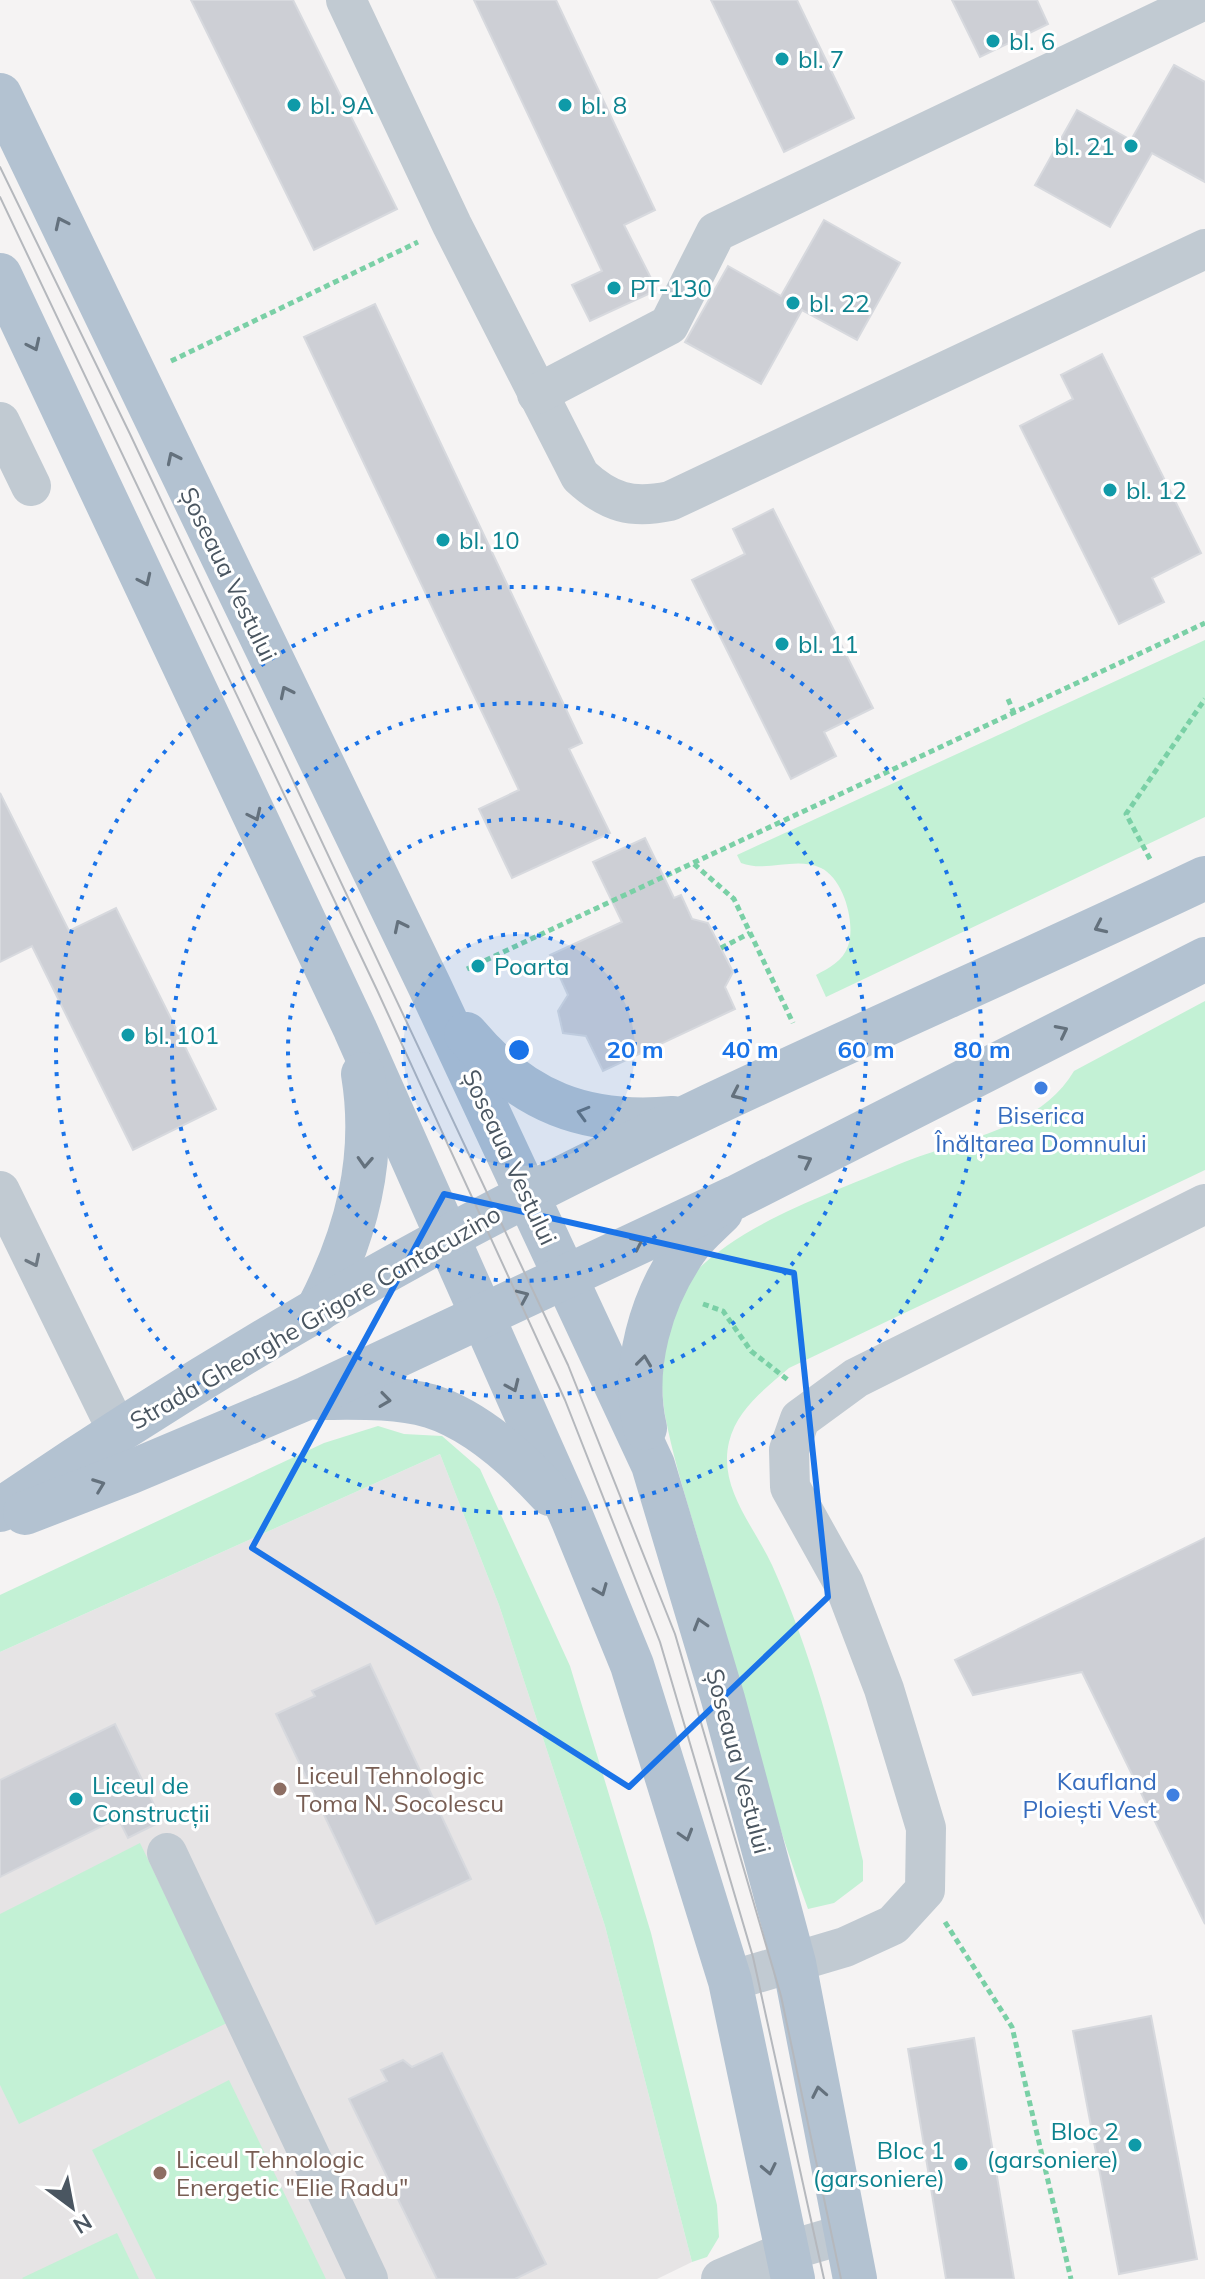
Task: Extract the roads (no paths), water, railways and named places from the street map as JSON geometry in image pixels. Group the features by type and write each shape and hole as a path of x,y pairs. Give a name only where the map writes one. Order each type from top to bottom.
{"main road":[{"name":"Șoseaua Vestului","path":"0,95 432,991 653,1465 723,1699 794,1963 855,2279"},
{"path":"0,275 355,1029 572,1518 651,1720 730,1981 790,2265"},
{"name":"Strada Gheorghe Grigore Cantacuzino","path":"0,1510 117,1430 446,1238 688,1117 1188,886"},
{"name":"Strada Gheorghe Grigore Cantacuzino","path":"0,1522 131,1472 307,1398 736,1197 1205,959"},
{"path":"432,991 484,1056 542,1100 589,1116 638,1121 688,1117"},
{"path":"317,1311 354,1228 364,1183 368,1105 355,1029"},
{"path":"653,1465 642,1413 642,1360 654,1308 687,1246 736,1197"},
{"path":"307,1398 371,1398 431,1407 487,1437 522,1464 572,1518"}],"street":[{"path":"346,0 452,225 580,476 598,493 618,503 643,507 670,501 1205,249"},
{"path":"537,394 669,325 716,232 1152,11 1204,0"},
{"path":"0,422 31,486"},
{"path":"0,1191 117,1430"},
{"path":"730,1981 845,1947 893,1925 925,1890 926,1828 884,1689 844,1584 790,1487 789,1450 800,1419 856,1378 1205,1204"},
{"path":"167,1853 368,2279"},
{"path":"721,2279 790,2265 845,2234"}],"tram line":[{"path":"0,167 130,434 568,1365 675,1634 781,1996 841,2279"},
{"path":"0,197 377,990 565,1400 660,1642 753,1957 824,2279"}],"place":[{"name":"bl. 6","path":"993,41"},
{"name":"bl. 7","path":"782,59"},
{"name":"bl. 9A","path":"294,105"},
{"name":"bl. 8","path":"565,105"},
{"name":"bl. 21","path":"1131,146"},
{"name":"PT-130","path":"614,288"},
{"name":"bl. 22","path":"793,303"},
{"name":"bl. 12","path":"1110,490"},
{"name":"bl. 10","path":"443,540"},
{"name":"bl. 11","path":"782,644"},
{"name":"Poarta","path":"478,966"},
{"name":"bl. 101","path":"128,1035"},
{"name":"Biserica Înălțarea Domnului","path":"1041,1088"},
{"name":"Liceul Tehnologic Toma N. Socolescu","path":"280,1789"},
{"name":"Kaufland Ploiești Vest","path":"1173,1795"},
{"name":"Liceul de Construcții","path":"76,1799"},
{"name":"Bloc 2 (garsoniere)","path":"1135,2145"},
{"name":"Bloc 1 (garsoniere)","path":"961,2164"},
{"name":"Liceul Tehnologic Energetic \"Elie Radu\"","path":"160,2173"}]}
